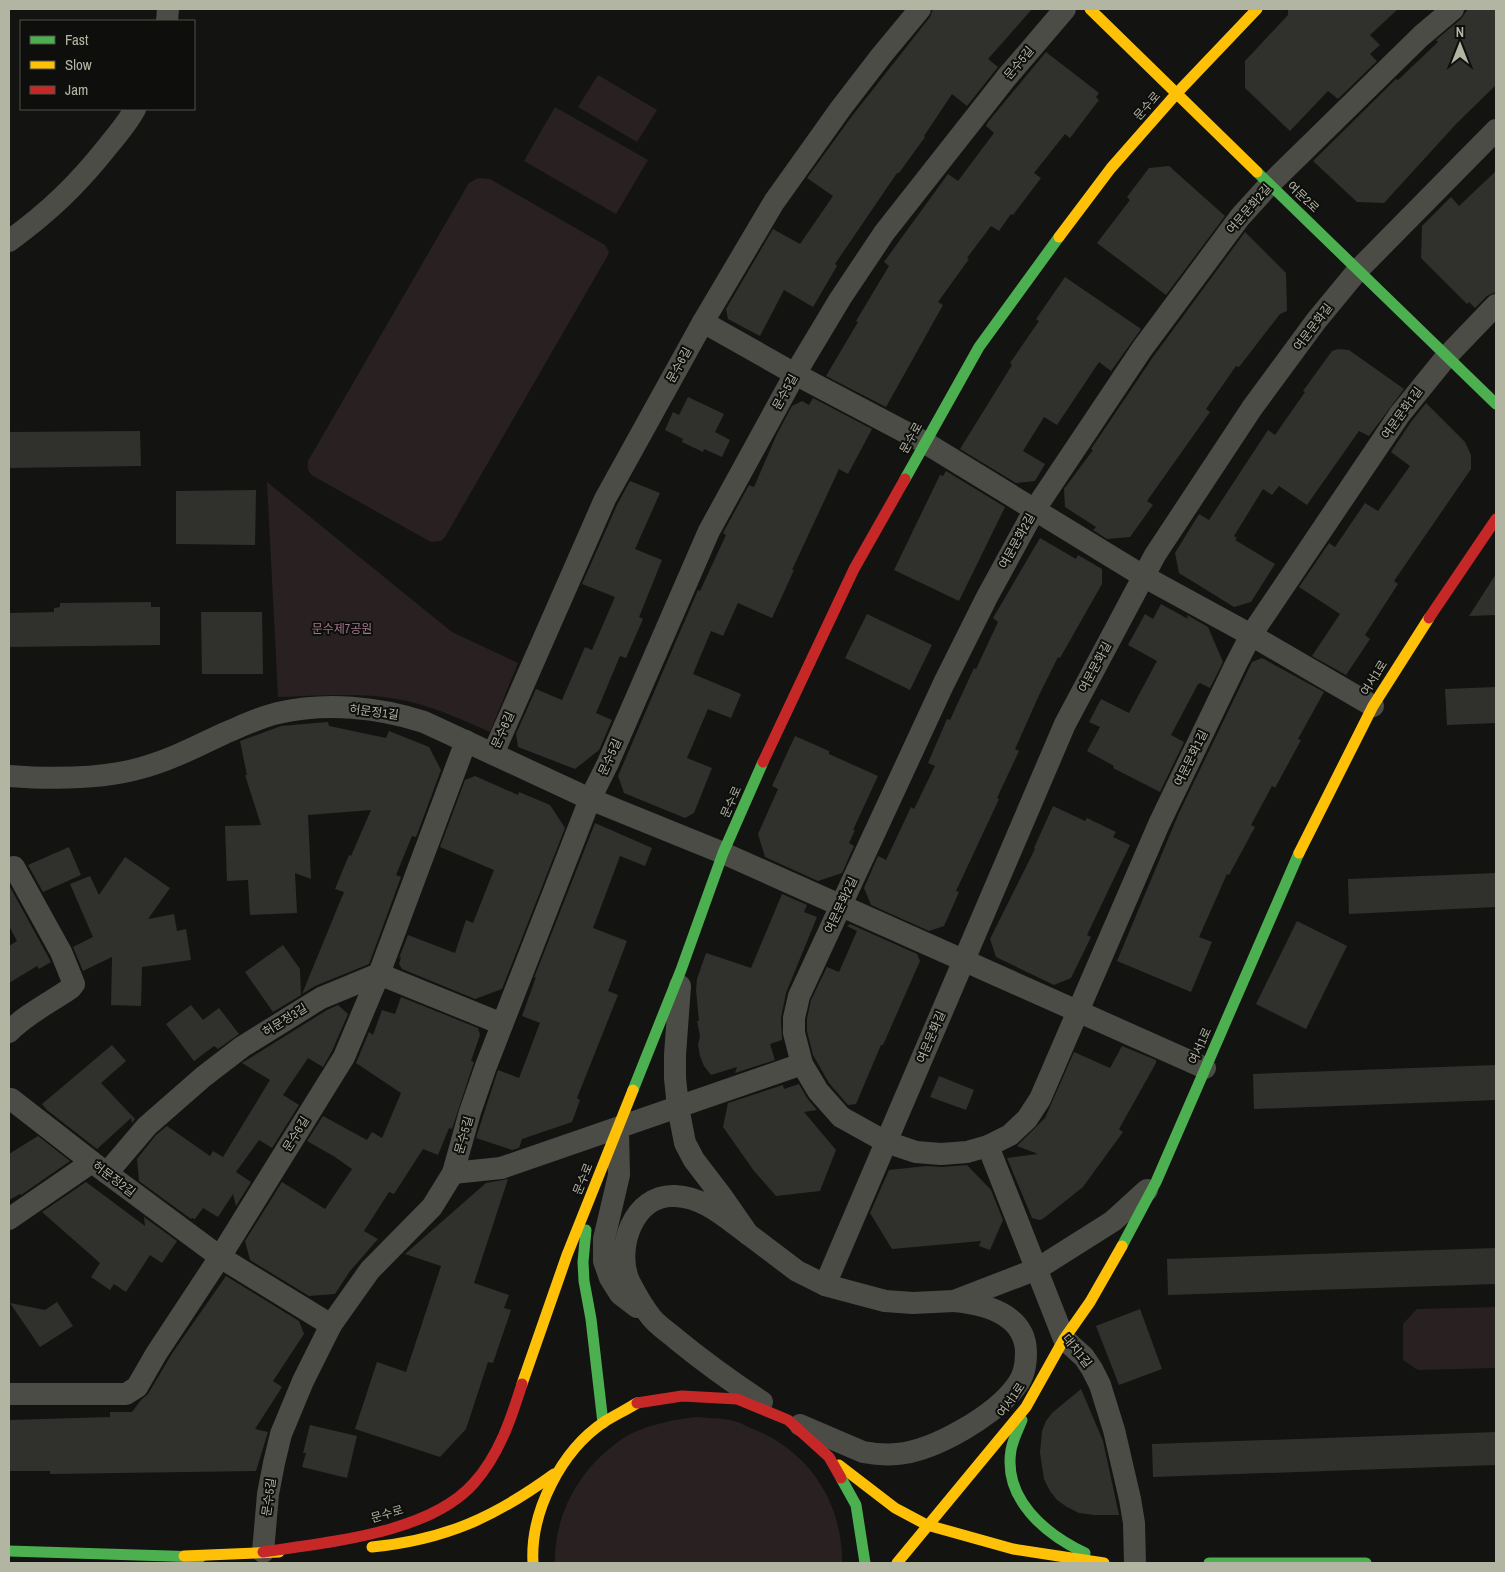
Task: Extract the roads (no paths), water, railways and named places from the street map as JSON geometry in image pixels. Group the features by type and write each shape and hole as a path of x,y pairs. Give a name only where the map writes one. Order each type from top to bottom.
{"street":[{"name":"문수6길","path":"492,754 605,499 744,250 783,188 852,93 920,9"},
{"name":"문수5길","path":"263,1560 268,1494 282,1434 304,1381 331,1325 370,1270 432,1207 453,1173 470,1112 502,1024 590,799 608,763 709,531 795,374 840,299 884,233 1006,78 1065,9"},
{"name":"여문2로","path":"1090,9 1496,404"},
{"name":"문수로","path":"263,1560 399,1526 439,1510 468,1490 488,1466 502,1439 567,1255 681,970 723,853 775,734 854,569 979,346 1030,275 1111,168 1177,93 1257,9"},
{"name":"여문문화2길","path":"886,1142 841,1117 818,1092 802,1064 794,1033 794,1018 799,996 840,906 944,683 987,597 1035,510 1142,348 1240,217 1270,184 1421,36 1453,9"},
{"path":"9,241 37,221 83,177 134,110"},
{"name":"여문문화길","path":"825,1285 1065,724 1155,555 1252,408 1316,321 1358,270 1496,130"},
{"name":"여문문화1길","path":"886,1142 916,1152 941,1154 967,1152 988,1146 1010,1135 1027,1119 1040,1099 1159,824 1251,635 1400,414 1447,356 1496,304"},
{"path":"703,322 795,374 924,442 1143,576 1251,635 1373,706"},
{"name":"여서1로","path":"897,1563 1026,1407 1064,1339 1090,1302 1156,1182 1306,839 1373,706 1454,580 1496,519"},
{"name":"허문정1길","path":"9,776 31,778 80,777 139,769 180,755 268,716 286,712 317,708 365,709 400,714 424,722 590,799 723,853 1205,1068"},
{"name":"문수6길","path":"9,1394 126,1394 137,1387 344,1057 379,974 466,741"},
{"path":"9,1032 18,1023 72,988 74,984 61,952 14,867"},
{"path":"681,970 675,1055 678,1107 685,1143 694,1160 748,1234"},
{"path":"379,974 502,1024"},
{"name":"허문정3길","path":"9,1219 99,1168 203,1076 242,1047 321,998 379,974"},
{"path":"453,1173 500,1168 802,1064"},
{"name":"허문정2길","path":"9,1098 99,1168 220,1257 331,1325"},
{"path":"618,1128 619,1175 604,1239 604,1261 610,1278 620,1294 714,1370 788,1420 829,1457 895,1508 927,1525 1012,1549 1104,1563"},
{"name":"대치1길","path":"988,1146 1064,1339 1084,1357 1100,1385 1114,1430 1130,1499 1134,1523 1135,1563"},
{"path":"954,1301 1037,1268 1113,1220 1156,1182"},
{"path":"533,1563 532,1546 540,1508 558,1472 582,1442 603,1423 640,1402 682,1396 737,1399 863,1452 898,1454 934,1444 985,1416 1000,1405 1018,1385 1026,1359 1026,1343 1016,1324 992,1309 975,1303 954,1301 913,1303 885,1301 825,1285 797,1271 707,1204 674,1196 658,1199 647,1205 630,1225 626,1242 625,1270 651,1318"},
{"path":"588,1204 583,1262 584,1281 591,1318 603,1423"},
{"path":"1026,1407 1011,1452 1010,1471 1014,1489 1040,1528 1072,1548 1112,1563"},
{"path":"829,1457 856,1505 865,1563"},
{"path":"9,1551 263,1560 394,1546 429,1539 469,1526 528,1494 558,1472"},
{"path":"1209,1563 1366,1563"}],"park label":[{"name":"문수제7공원","path":"342,629"}]}
